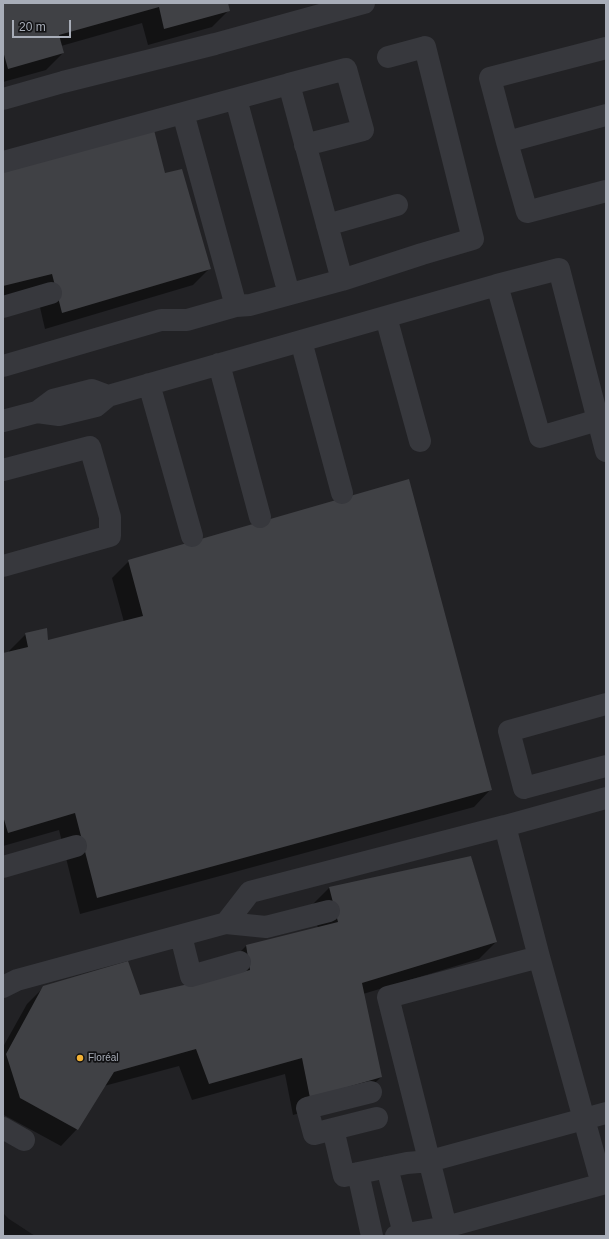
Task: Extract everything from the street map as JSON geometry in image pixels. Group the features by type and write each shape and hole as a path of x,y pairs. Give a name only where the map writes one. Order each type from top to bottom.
{"lane":[{"path":"3,99 364,3"},
{"path":"3,366 161,320 187,320 236,306 250,305 342,280 473,239 425,47 388,57"},
{"path":"606,48 490,78 526,212 606,191"},
{"path":"3,162 346,69 363,130 305,145"},
{"path":"289,84 342,280"},
{"path":"236,99 288,294"},
{"path":"183,113 236,306"},
{"path":"507,142 606,115"},
{"path":"327,225 397,205"},
{"path":"3,421 37,412 59,415 96,406 108,396 497,285 559,269 606,450"},
{"path":"497,285 540,437 598,420"},
{"path":"3,307 51,293"},
{"path":"386,317 420,441"},
{"path":"300,341 342,493"},
{"path":"219,364 260,517"},
{"path":"149,384 192,536"},
{"path":"3,470 90,447 110,517 110,536 3,566"},
{"path":"606,704 509,731 524,788 606,766"},
{"path":"226,923 250,892 505,826 606,798"},
{"path":"387,1167 400,1235 446,1226 604,1184 584,1119 539,957 505,826"},
{"path":"3,867 76,846"},
{"path":"3,986 17,980 226,923 266,926 329,911"},
{"path":"181,936 191,976 240,962"},
{"path":"446,1226 388,997 539,957"},
{"path":"371,1092 307,1108 314,1134 378,1118"},
{"path":"333,1129 344,1176 407,1163 430,1161 606,1113"},
{"path":"3,1128 24,1140"},
{"path":"358,1173 372,1236"}],"shaded area":[{"path":"3,3 606,3 606,1236 35,1236 9,1219 3,1213"}],"building":[{"path":"3,3 228,3 230,11 164,29 159,7 59,35 64,53 8,69 3,51"},
{"path":"153,126 165,173 182,169 211,269 62,313 52,274 3,286 3,166"},
{"path":"409,479 492,790 97,898 75,813 8,833 3,816 3,653 28,647 25,633 47,628 48,640 143,616 128,560"},
{"path":"471,856 497,942 362,983 382,1077 310,1098 302,1058 209,1084 196,1049 114,1072 78,1130 20,1098 6,1054 43,986 128,961 140,995 250,970 246,945 338,922 329,887"}],"place":[{"name":"Floréal","path":"80,1058"}]}
